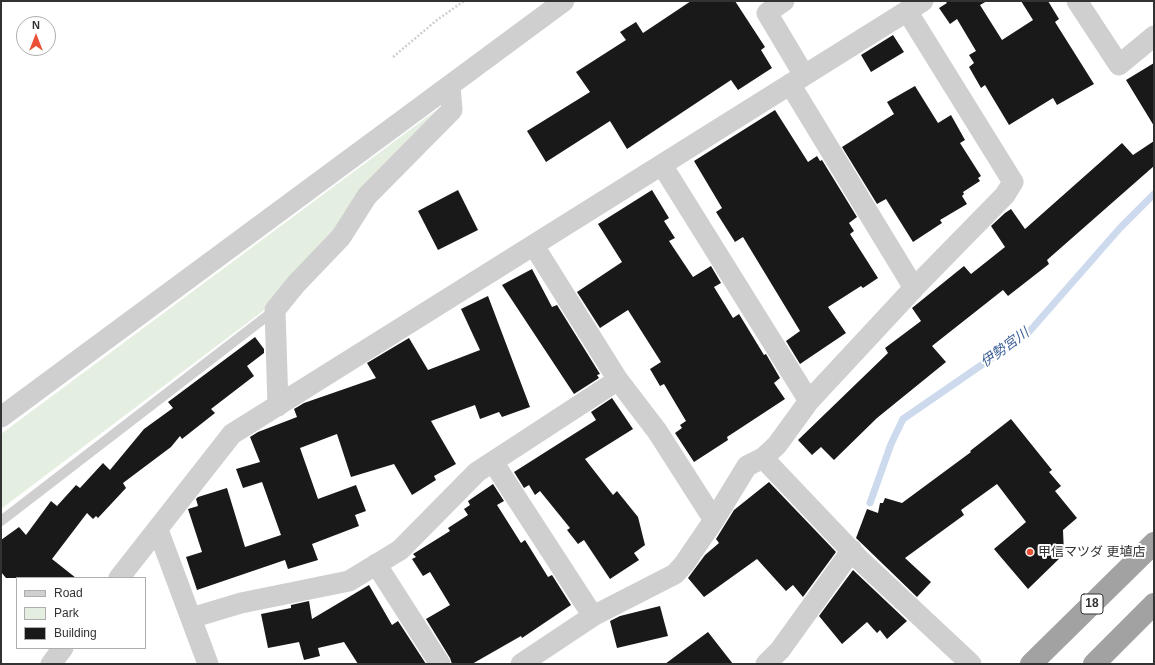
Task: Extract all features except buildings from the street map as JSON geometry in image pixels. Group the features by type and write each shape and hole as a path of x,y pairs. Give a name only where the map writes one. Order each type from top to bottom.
{"highway":[{"name":"18","path":"1031,664 1154,543"},
{"path":"1094,664 1154,604"},
{"path":"1130,629 1154,618"}],"street":[{"path":"1,417 564,1"},
{"path":"784,1 767,13 797,80 914,288"},
{"path":"1077,1 1119,65 1154,36"},
{"path":"121,577 232,434 915,6 1013,182 1005,195 914,288 809,401 777,445 763,458 747,466 714,520 684,564 675,574 593,616 521,664"},
{"path":"278,406 275,310 296,284 341,237 367,196 452,110 450,86"},
{"path":"662,165 809,401"},
{"path":"534,246 618,380 657,431 714,520"},
{"path":"191,618 241,603 349,581 400,550 477,472 618,380"},
{"path":"763,458 852,550 971,664"},
{"path":"493,462 593,616"},
{"path":"158,530 208,664"},
{"path":"766,664 780,650 852,550"},
{"path":"376,564 440,664"},
{"path":"51,664 62,649"}],"lane":[{"path":"1,521 275,310"}],"path":[{"path":"393,57 437,20 464,1"}],"green space":[{"path":"442,106 335,234 263,311 1,509 1,434"}],"waterway":[{"name":"伊勢宮川","path":"870,503 891,444 903,419 1028,333 1120,228 1154,194"}],"place":[{"name":"甲信マツダ 更埴店","path":"1030,552"}]}
